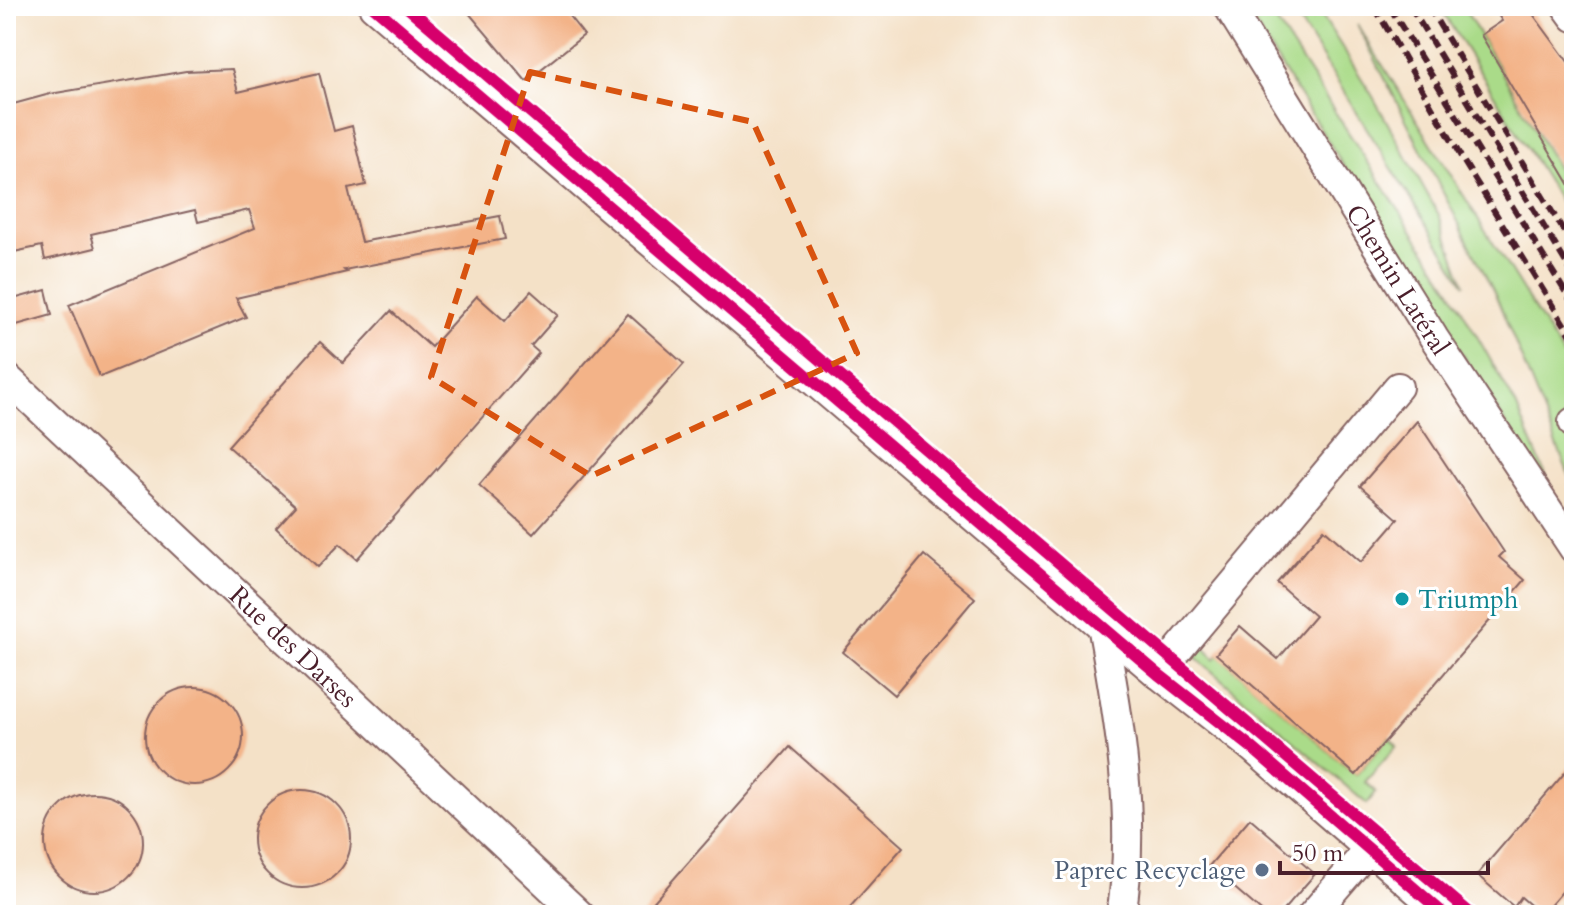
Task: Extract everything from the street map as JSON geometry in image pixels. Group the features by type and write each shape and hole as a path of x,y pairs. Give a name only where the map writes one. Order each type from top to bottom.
{"street":[{"name":"Chemin Latéral","path":"1228,6 1434,338 1574,549"},
{"path":"1566,6 1574,17"},
{"path":"386,10 1158,674 1250,746 1445,915"},
{"name":"Rue des Darses","path":"6,377 580,915"},
{"path":"1158,674 1398,387"},
{"path":"1102,625 1122,730 1128,856 1121,915"},
{"path":"1312,915 1369,849"}],"highlighted area":[{"path":"530,72 753,122 857,353 591,476 431,377"}],"green space":[{"path":"1243,6 1266,6 1451,290 1517,407 1559,508"},
{"path":"1290,6 1316,6 1372,95 1439,215 1465,285"},
{"path":"1439,6 1463,6 1574,197 1574,224"},
{"path":"1357,24 1574,373 1574,487 1496,296"},
{"path":"1201,645 1215,659 1218,655 1356,775 1389,737 1397,746 1365,782 1376,792 1367,804 1193,655"}],"building":[{"path":"463,6 561,6 584,35 526,81"},
{"path":"1492,6 1527,6 1574,70 1574,192 1481,35 1502,21"},
{"path":"232,69 238,92 319,73 334,131 352,126 366,185 348,189 361,242 500,216 505,239 344,270 347,272 236,298 246,317 100,377 69,305 255,228 249,210 198,222 195,210 91,234 95,248 45,260 42,246 14,252 6,218 6,106 50,94 186,71"},
{"path":"46,290 52,315 6,328 6,301"},
{"path":"531,291 558,315 531,346 539,353 357,559 340,544 318,567 276,528 296,506 228,446 320,342 343,363 391,311 431,347 477,296 505,321"},
{"path":"628,314 684,364 533,534 479,485"},
{"name":"Triumph","path":"1417,421 1504,552 1499,557 1525,580 1356,775 1216,654 1240,626 1278,659 1315,616 1277,583 1324,529 1361,562 1398,519 1360,486"},
{"path":"924,555 975,598 894,695 843,652"},
{"path":"194,687 213,691 229,701 239,717 243,736 239,755 229,771 213,781 194,785 175,781 159,771 149,755 145,736 149,717 159,701 175,691"},
{"path":"790,747 903,847 843,915 642,915"},
{"path":"1574,762 1574,878 1542,915 1521,897 1514,907 1477,875"},
{"path":"302,790 321,793 337,804 348,820 351,839 348,858 337,874 321,885 302,888 283,885 267,874 256,858 253,839 256,820 267,804 283,793"},
{"path":"94,793 113,797 129,807 139,823 143,842 139,861 129,877 113,887 94,891 75,887 59,877 49,861 45,842 49,823 59,807 75,797"},
{"name":"Paprec Recyclage","path":"1250,818 1315,874 1279,915 1266,915 1209,866"}],"railway":[{"path":"1374,6 1464,162 1574,340"},
{"path":"1389,6 1574,306"},
{"path":"1410,6 1574,276"},
{"path":"1428,6 1574,248"}],"cycle path":[{"path":"373,6 1158,674 1250,746 1445,915"},
{"path":"406,6 1472,915"}],"place":[{"name":"Triumph","path":"1402,599"},
{"name":"Paprec Recyclage","path":"1262,870"}]}
